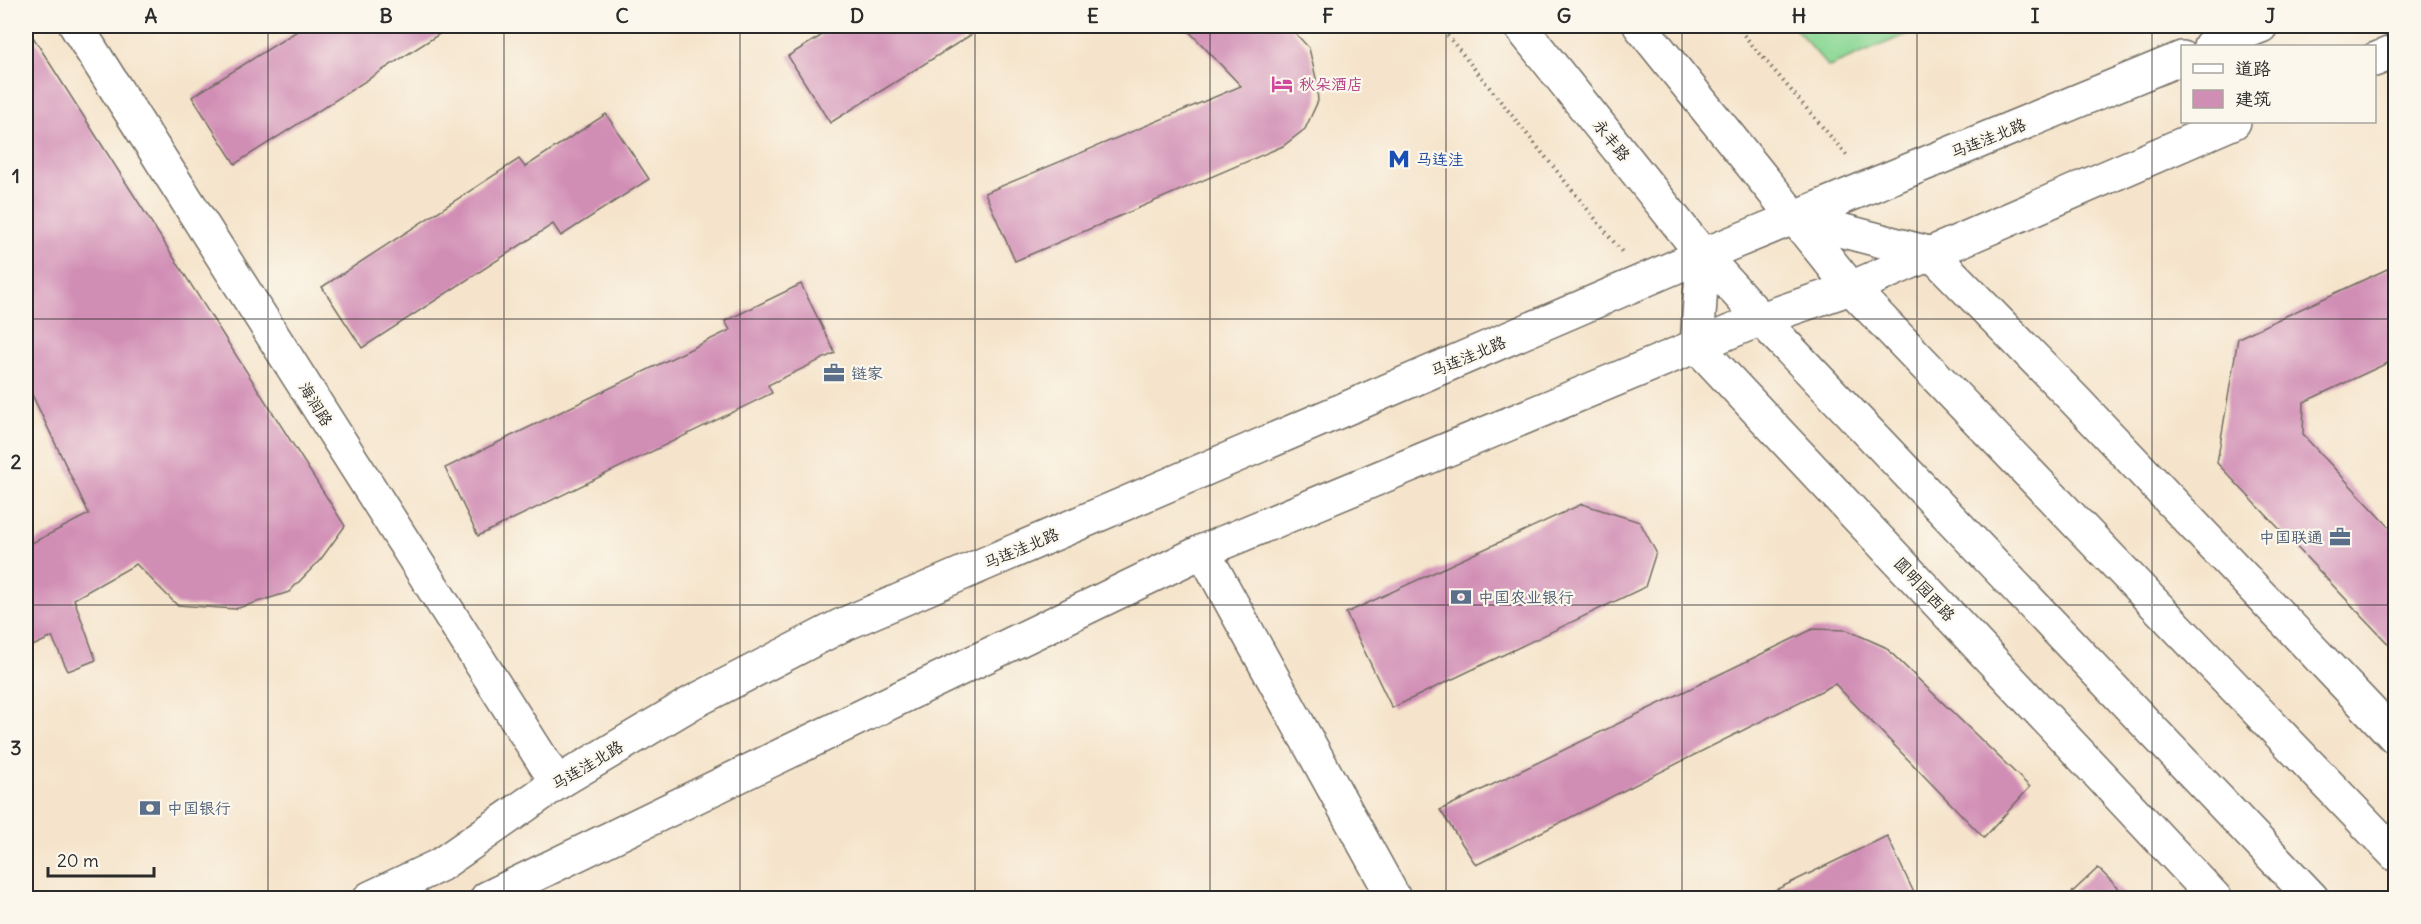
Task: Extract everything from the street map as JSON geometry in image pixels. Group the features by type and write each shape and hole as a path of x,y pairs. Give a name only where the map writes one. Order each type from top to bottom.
{"main road":[{"name":"海润路","path":"76,26 557,783"},
{"name":"永丰路","path":"1520,26 1703,255 1761,320"},
{"path":"1640,26 1851,288 2396,855"},
{"path":"2213,45 2261,26"},
{"path":"2376,59 2396,51"},
{"name":"马连洼北路","path":"370,898 440,866 557,783 693,702 840,626 1703,255 2181,58"},
{"path":"487,898 1203,551 1761,320 1851,288 2232,123"},
{"path":"1794,218 1932,254 2075,400 2396,738"},
{"path":"1697,346 1703,255"},
{"path":"1761,320 2312,898"},
{"name":"圆明园西路","path":"1697,346 2215,898"},
{"path":"1203,551 1394,898"}],"path":[{"path":"1440,26 1645,280"},
{"path":"1736,26 1873,186"}],"green space":[{"path":"1793,26 1926,26 1829,67"}],"building":[{"path":"26,26 345,526 321,559 289,592 235,609 177,605 136,564 74,599 96,660 68,671 52,637 26,649 26,546 89,514 26,382"},
{"path":"305,26 452,26 235,164 192,97"},
{"path":"837,26 985,26 830,123 788,56"},
{"path":"1184,26 1289,26 1309,48 1316,78 1318,101 1305,129 1283,146 1015,261 985,193 1241,86"},
{"path":"606,114 649,179 561,236 553,224 362,348 322,287 519,159 525,167"},
{"path":"2396,265 2396,359 2304,402 2303,435 2396,534 2396,652 2217,463 2238,338"},
{"path":"801,284 835,353 768,385 772,393 478,536 445,468 730,330 725,321"},
{"path":"1582,504 1640,522 1656,552 1645,587 1392,708 1346,613"},
{"path":"1813,629 1847,630 1885,647 2030,787 1984,838 1835,684 1476,865 1440,810"},
{"path":"1887,836 1916,897 1759,898"},
{"path":"2098,868 2128,898 2066,898"}],"place":[{"name":"秋朵酒店","path":"1282,84"},
{"name":"马连洼","path":"1399,159"},
{"name":"链家","path":"834,373"},
{"name":"中国联通","path":"2340,537"},
{"name":"中国农业银行","path":"1461,597"},
{"name":"中国银行","path":"150,808"}]}
